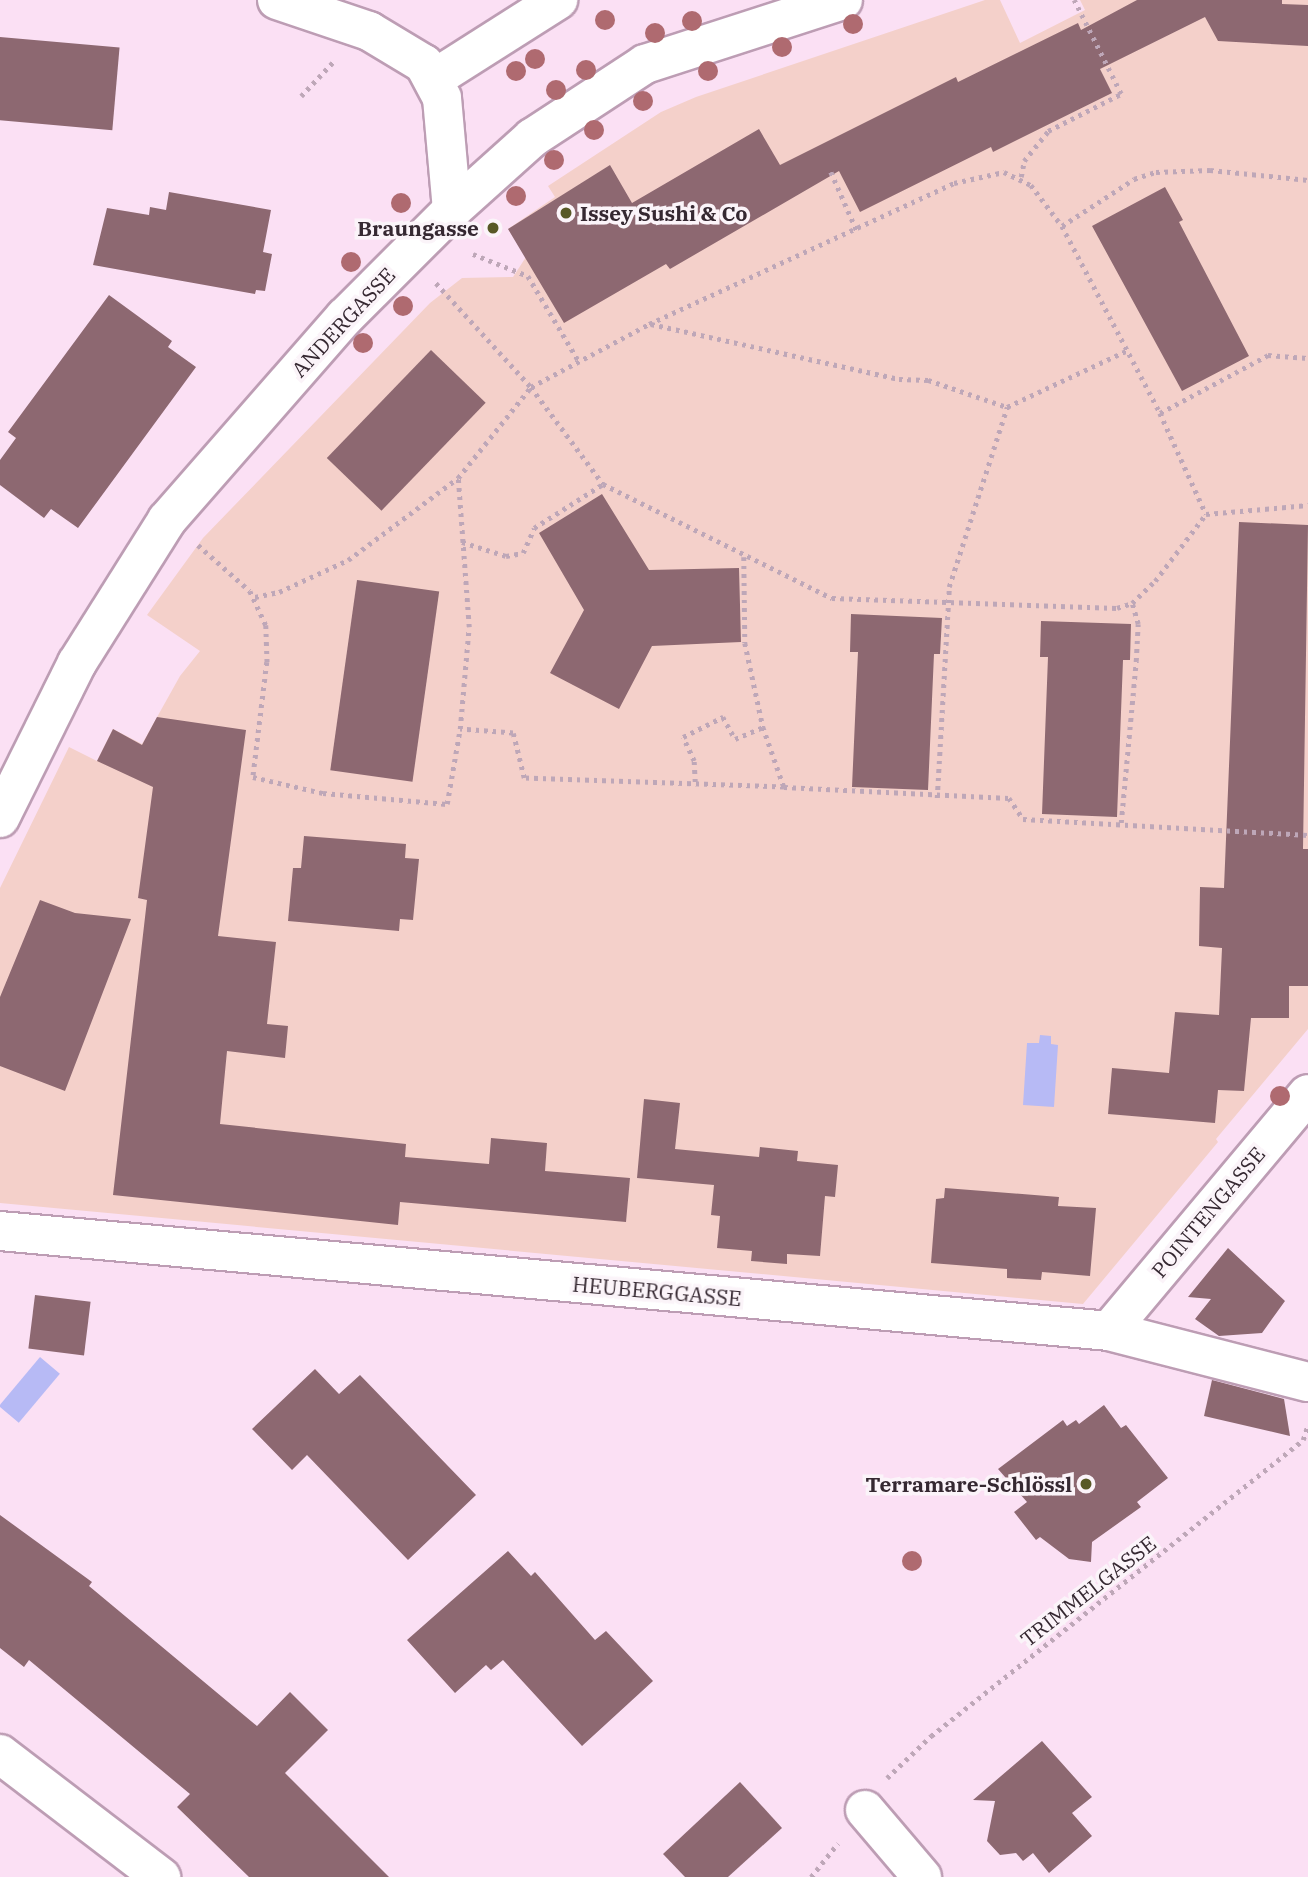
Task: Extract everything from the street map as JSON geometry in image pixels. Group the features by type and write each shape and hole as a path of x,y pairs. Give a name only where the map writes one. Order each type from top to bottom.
{"street":[{"path":"277,0 369,31 410,52 435,78 445,117 452,210"},
{"path":"435,78 558,0"},
{"name":"ANDERGASSE","path":"0,818 100,622 167,520 292,374 452,210 532,138 645,64 843,0"},
{"name":"POINTENGASSE","path":"1109,1331 1308,1094"},
{"name":"HEUBERGGASSE","path":"0,1231 1109,1331 1308,1382"},
{"path":"0,1754 161,1877"},
{"path":"874,1795 922,1877"}],"path":[{"path":"1021,177 1028,153 1048,131 1121,94 1074,0"},
{"path":"1062,226 1134,179 1156,172 1210,170 1308,180"},
{"path":"831,172 857,231"},
{"path":"255,597 279,592 348,560 458,478 531,387 578,360 649,324 857,231 954,183 1004,172 1021,177 1062,226 1160,413 1206,513"},
{"path":"408,254 531,387 603,484 744,557 832,598 1117,608 1132,603 1155,581 1206,513 1308,505"},
{"path":"473,254 528,276 578,360"},
{"path":"649,324 874,374 928,380 1007,407 1126,351"},
{"path":"1160,413 1268,355 1308,358"},
{"path":"937,798 949,587 1007,407"},
{"path":"193,541 238,576 255,597 268,641 253,777 323,793 447,804 460,729 469,627 458,478"},
{"path":"461,542 506,556 523,554 534,528 603,484"},
{"path":"744,557 745,643 763,727 784,787"},
{"path":"1121,823 1138,624 1132,603"},
{"path":"695,782 694,761 683,737 723,717 735,739 763,727"},
{"path":"460,729 513,733 524,778 695,782 937,798 1009,797 1023,819 1308,835"},
{"name":"TRIMMELGASSE","path":"874,1795 931,1736 1303,1440 1308,1425"}],"shaded area":[{"path":"985,0 1000,0 1020,43 1085,10 1080,0 1308,0 1308,1029 1216,1139 1218,1142 1083,1304 0,1203 0,888 69,747 97,761 113,729 142,744 180,676 200,651 147,615 203,538 430,303 462,278 513,277 526,257 508,229 555,197 548,186 661,112 696,97"}],"water":[{"path":"1040,1035 1051,1036 1051,1044 1058,1045 1054,1107 1023,1105 1027,1043 1039,1043"},
{"path":"40,1357 60,1374 19,1423 0,1405"}],"building":[{"path":"1137,0 1282,0 1282,4 1308,5 1308,46 1218,41 1205,17 1100,69 1112,93 993,152 991,147 860,212 839,171 670,269 666,264 564,323 508,229 610,165 632,203 759,129 780,165 956,77 958,82 1078,23 1081,30"},
{"path":"0,37 120,47 112,130 0,120"},
{"path":"1165,187 1183,220 1179,222 1249,356 1182,391 1092,226"},
{"path":"169,192 271,210 263,252 272,254 265,291 256,290 255,294 93,265 107,208 149,215 150,207 166,210"},
{"path":"109,295 172,341 168,347 196,367 78,528 51,509 44,518 0,485 0,460 16,438 8,432"},
{"path":"431,350 486,403 381,511 327,458"},
{"path":"602,494 649,570 739,568 741,642 652,646 619,709 550,673 584,610 539,533"},
{"path":"1239,522 1308,525 1303,849 1308,849 1308,986 1289,986 1289,1018 1251,1018 1244,1091 1218,1090 1215,1123 1108,1114 1112,1068 1169,1073 1175,1012 1219,1015 1222,948 1199,946 1200,887 1224,888"},
{"path":"357,580 439,592 412,782 330,770"},
{"path":"851,614 942,618 940,654 934,654 928,790 852,787 858,652 850,652"},
{"path":"1041,621 1131,624 1130,660 1123,660 1117,817 1042,814 1048,657 1040,657"},
{"path":"157,717 246,730 218,936 276,942 267,1024 288,1026 285,1058 227,1051 220,1124 406,1144 405,1157 489,1164 491,1138 547,1143 545,1171 630,1178 626,1222 400,1202 398,1225 113,1195 147,900 138,898 153,787 97,761 113,729 142,745"},
{"path":"304,836 406,844 405,858 419,859 413,920 400,919 399,931 288,921 293,868 301,868"},
{"path":"40,900 75,913 131,919 65,1091 0,1066 0,997"},
{"path":"644,1099 680,1103 675,1149 759,1157 760,1147 798,1151 797,1161 838,1165 835,1197 825,1196 820,1256 787,1254 787,1264 751,1261 752,1251 717,1248 720,1216 711,1215 714,1185 637,1178"},
{"path":"945,1188 1059,1197 1058,1206 1096,1208 1090,1276 1042,1272 1041,1280 1007,1278 1007,1269 931,1263 936,1199 944,1198"},
{"path":"1228,1248 1285,1301 1262,1333 1219,1336 1195,1319 1211,1299 1188,1297"},
{"path":"35,1295 91,1302 84,1355 28,1349"},
{"path":"315,1369 339,1394 360,1375 476,1495 408,1560 307,1455 292,1470 252,1429"},
{"path":"1212,1380 1284,1399 1290,1436 1204,1416"},
{"name":"Terramare-Schlössl","path":"1104,1405 1121,1428 1126,1425 1168,1478 1137,1502 1141,1507 1092,1542 1091,1562 1069,1559 1040,1537 1036,1540 1014,1512 1027,1502 998,1469 1063,1420 1067,1426 1076,1420 1079,1424"},
{"path":"0,1515 92,1582 89,1586 257,1726 290,1692 328,1730 285,1773 389,1877 249,1877 177,1807 190,1794 29,1660 24,1667 0,1648"},
{"path":"508,1551 531,1576 535,1572 595,1640 606,1631 653,1681 582,1746 503,1660 491,1670 486,1665 455,1693 407,1640"},
{"path":"1042,1741 1092,1797 1072,1813 1092,1836 1049,1873 1033,1853 1023,1861 1016,1853 1000,1855 987,1841 995,1801 973,1800"},
{"path":"740,1782 782,1828 728,1877 685,1877 663,1854"}],"place":[{"name":"Issey Sushi & Co","path":"566,213"},
{"name":"Braungasse","path":"493,228"},
{"name":"Terramare-Schlössl","path":"1086,1484"}]}
